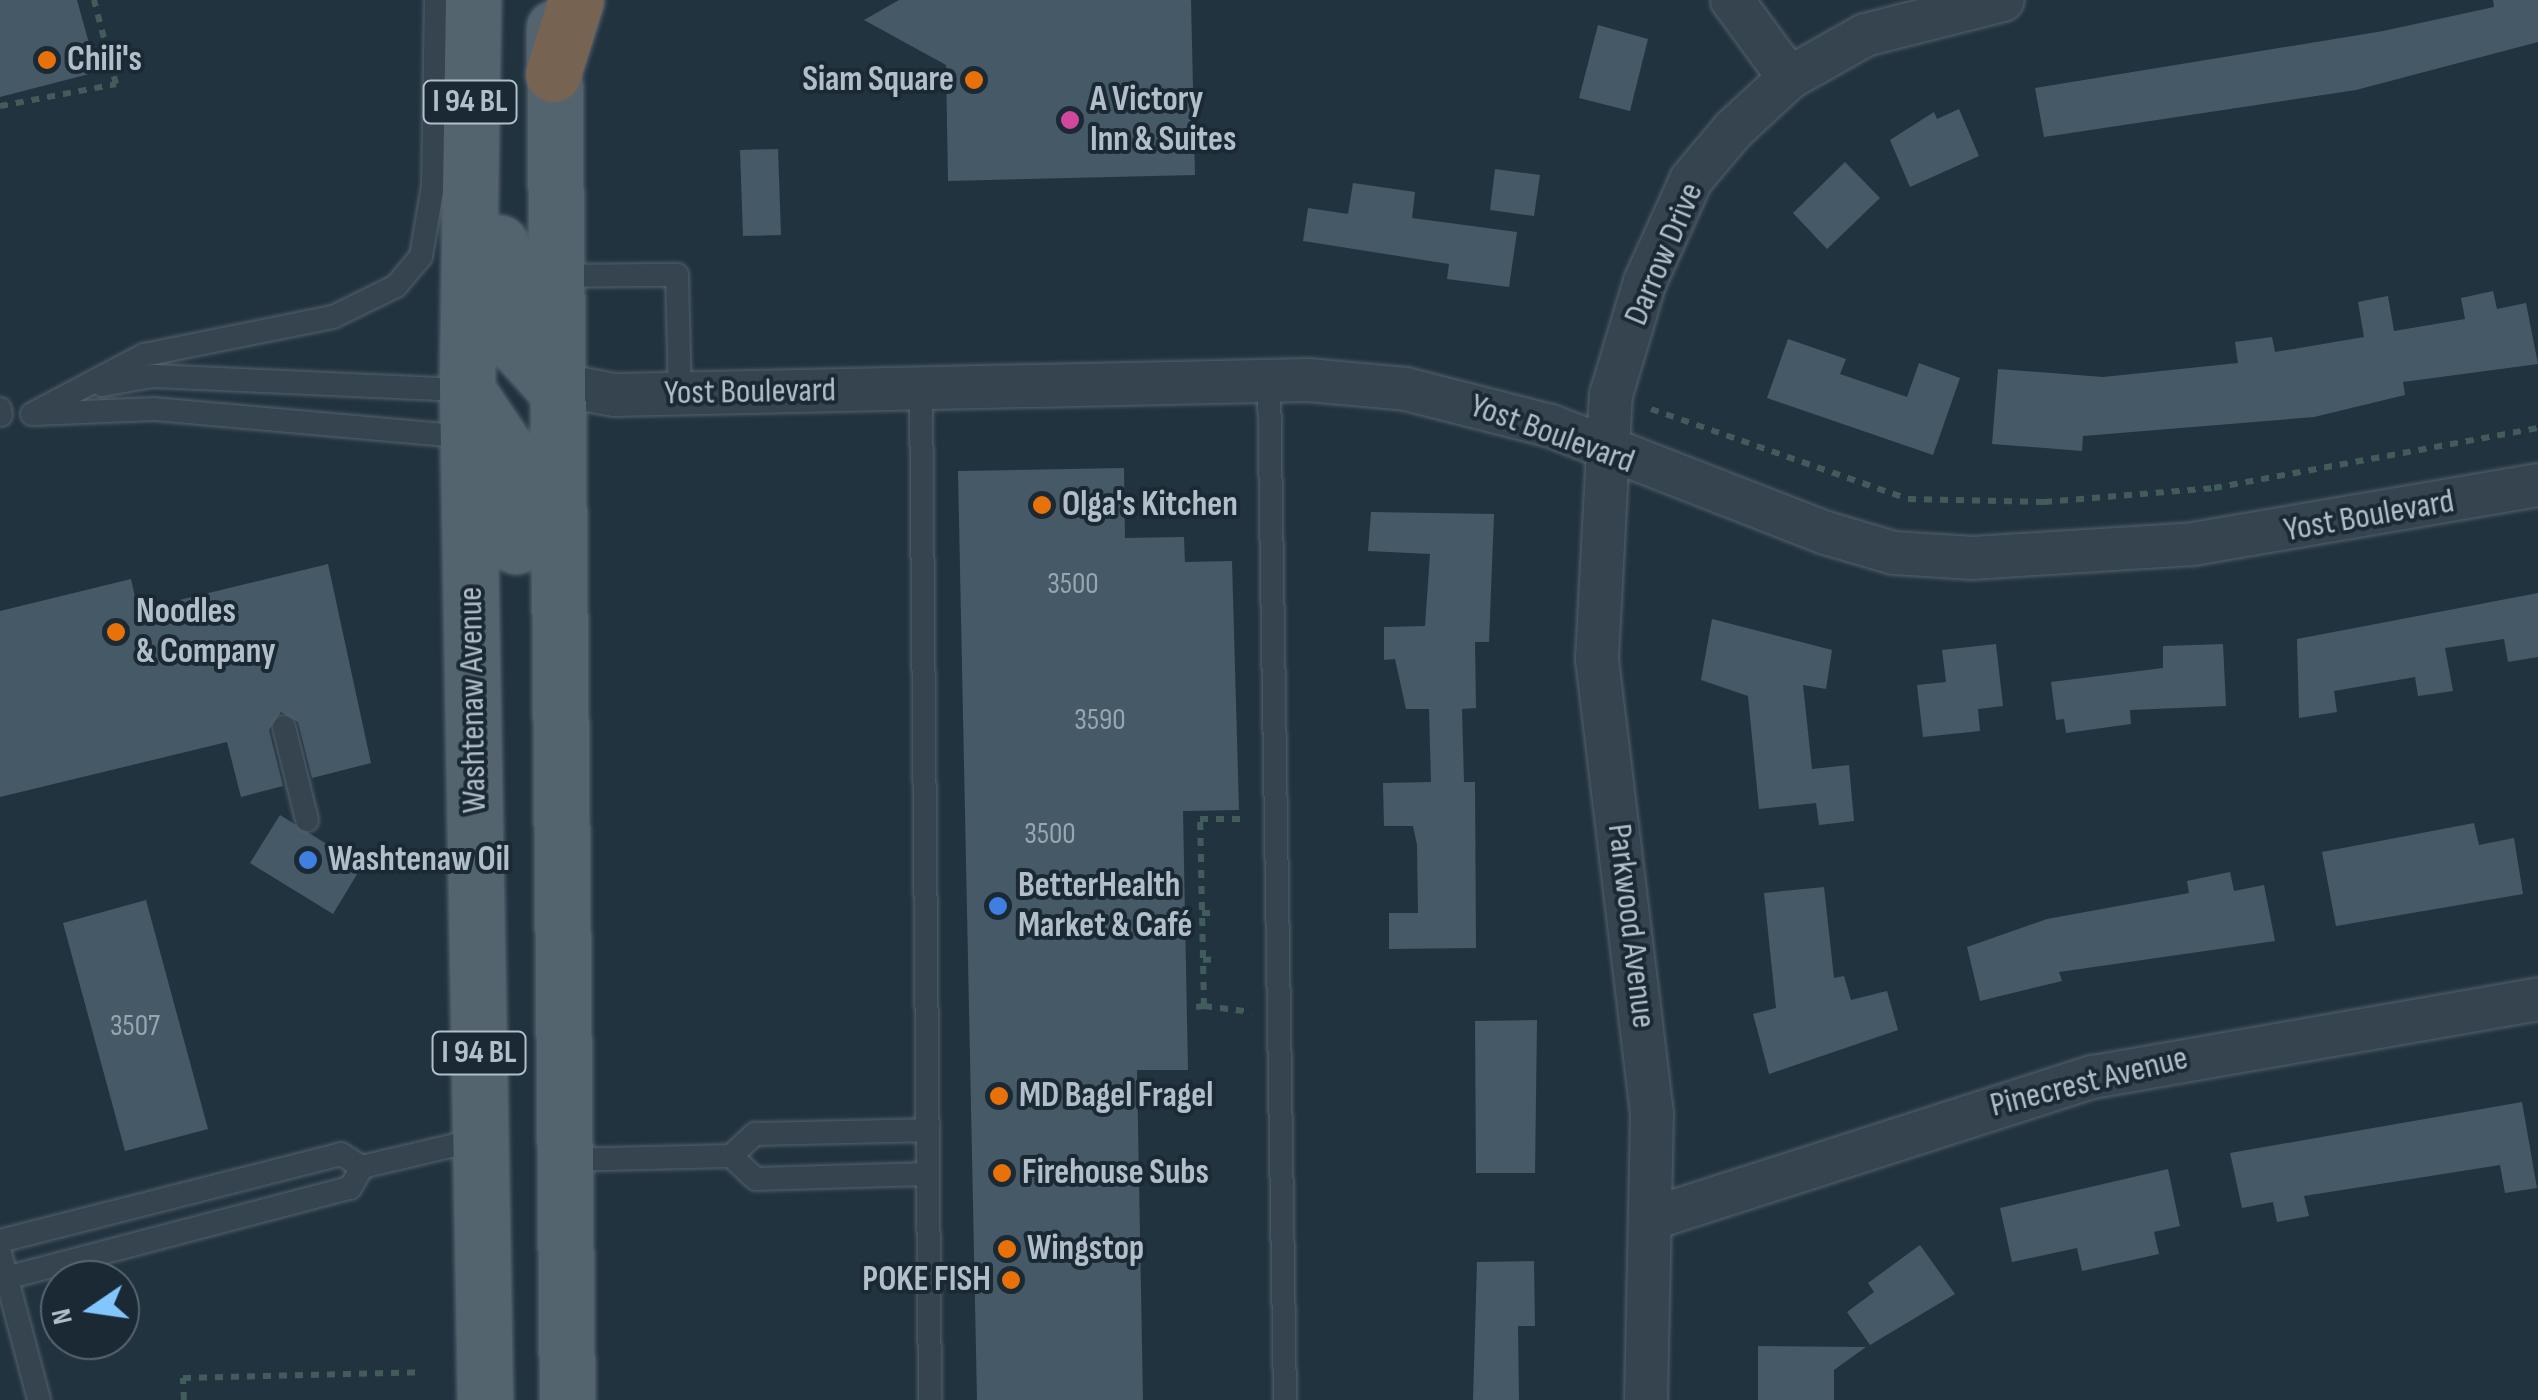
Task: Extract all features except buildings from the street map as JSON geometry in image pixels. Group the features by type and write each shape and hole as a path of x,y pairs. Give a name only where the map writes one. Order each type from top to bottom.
{"highway":[{"name":"I 94 BL","path":"552,74 576,0"}],"main road":[{"name":"Washtenaw Avenue","path":"473,0 468,414 486,1400"},
{"path":"505,0 499,286 511,340 550,382"},
{"path":"552,74 554,0"},
{"name":"I 94 BL","path":"552,74 550,382 566,1400"},
{"path":"468,414 512,457 526,1204 566,1400"}],"street":[{"path":"1732,0 1790,78"},
{"name":"Darrow Drive","path":"1605,453 1611,395 1644,282 1691,180 1790,78 1865,35 2003,0"},
{"name":"Yost Boulevard","path":"550,382 578,394 680,394 1269,381 1462,400 1826,534 1894,553 1972,558 2193,544 2538,485"},
{"name":"Parkwood Avenue","path":"1605,453 1597,660 1641,984 1652,1218 1646,1400"},
{"name":"Pinecrest Avenue","path":"1652,1218 2093,1077 2538,999"}],"lane":[{"path":"436,0 433,186 421,256 396,286 333,317 144,356 32,414 154,409 468,414"},
{"path":"550,276 677,275 680,394"},
{"path":"72,390 153,376 468,414"},
{"path":"1269,381 1285,1400"},
{"path":"921,388 930,1400"},
{"path":"284,726 307,820"},
{"path":"563,1160 731,1156 755,1134 926,1130"},
{"path":"2,1260 341,1154 362,1167 480,1139"},
{"path":"731,1156 756,1178 926,1174"},
{"path":"2,1260 350,1188 362,1167"},
{"path":"2,1260 39,1400"}],"path":[{"path":"0,106 116,84 94,0"},
{"path":"1640,406 1927,500 2044,502 2214,488 2538,428"},
{"path":"1250,819 1200,819 1203,960 1200,1006 1253,1012"},
{"path":"1202,914 1217,913"},
{"path":"1203,960 1218,960"},
{"path":"184,1400 183,1378 421,1372"}],"place":[{"name":"Chili's","path":"47,60"},
{"name":"Siam Square","path":"974,80"},
{"name":"A Victory Inn & Suites","path":"1070,120"},
{"name":"Olga's Kitchen","path":"1042,505"},
{"name":"Noodles & Company","path":"116,632"},
{"name":"Washtenaw Oil","path":"308,860"},
{"name":"BetterHealth Market & Café","path":"998,906"},
{"name":"MD Bagel Fragel","path":"999,1096"},
{"name":"Firehouse Subs","path":"1002,1173"},
{"name":"Wingstop","path":"1007,1249"},
{"name":"POKE FISH","path":"1011,1280"}]}
